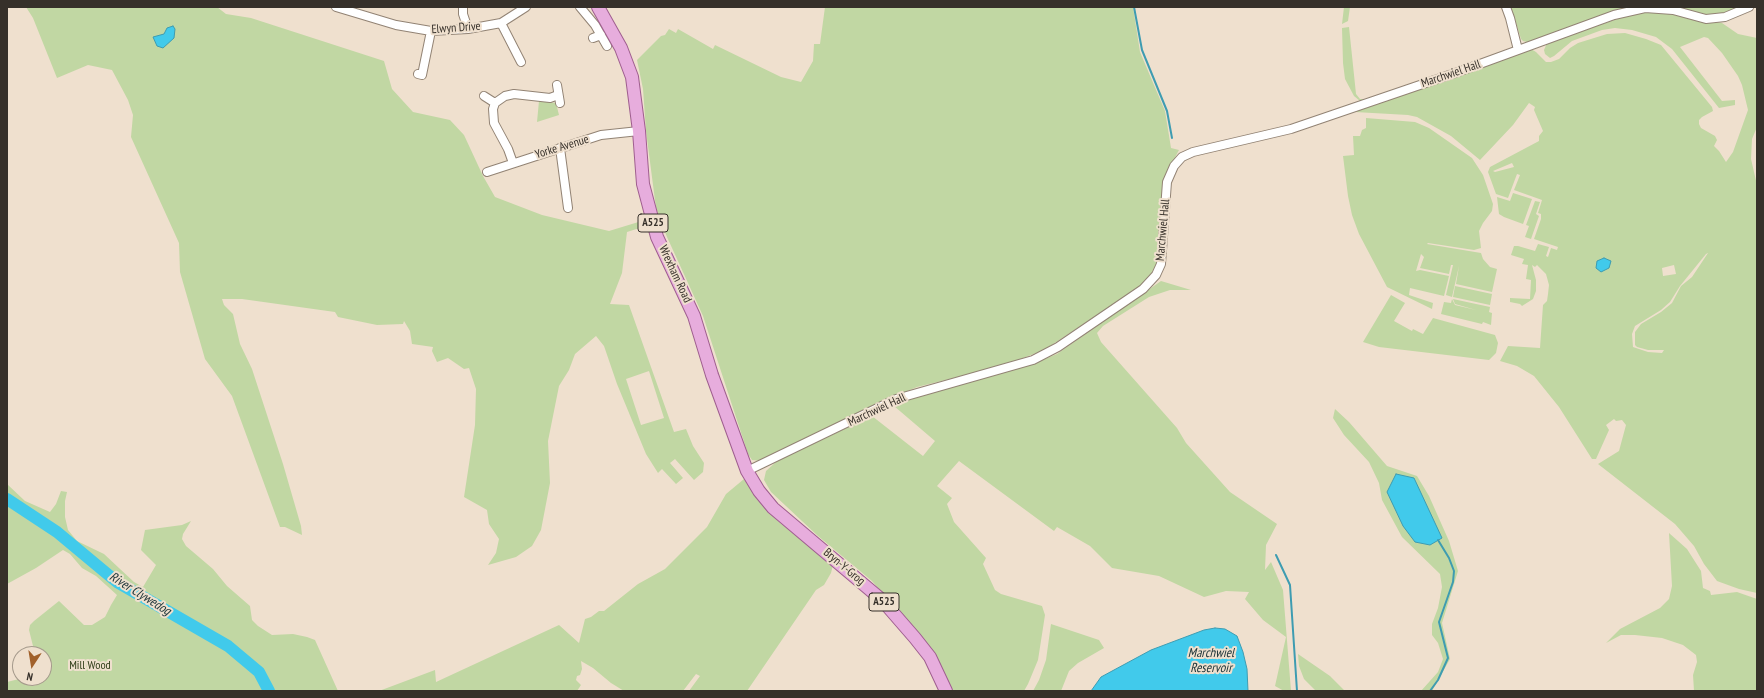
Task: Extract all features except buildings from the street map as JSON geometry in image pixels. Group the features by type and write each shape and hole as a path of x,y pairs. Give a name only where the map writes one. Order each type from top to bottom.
{"main road":[{"name":"Wrexham Road","path":"598,7 621,48 632,77 639,131 643,184 657,237 694,316 715,382 747,471"},
{"name":"Bryn-Y-Grog","path":"747,471 759,491 773,508 882,600 930,657 946,691"}],"street":[{"name":"Elwyn Drive","path":"336,7 396,25 431,31 468,28 501,22 526,7"},
{"path":"463,7 463,14 468,28"},
{"path":"580,7 587,14 606,46"},
{"path":"1506,7 1518,50"},
{"name":"Marchwiel Hall","path":"747,471 896,400 1033,360 1058,347 1143,290 1156,275 1161,264 1167,182 1174,166 1182,157 1194,152 1291,129 1518,50 1614,14 1645,8 1673,10 1706,19 1725,17 1749,7"},
{"path":"501,22 516,59"},
{"path":"422,74 431,31"},
{"path":"593,38 600,34"},
{"path":"513,163 508,149 494,123 493,109 495,103 505,96 514,94 559,99 557,85"},
{"path":"484,96 495,103"},
{"name":"Yorke Avenue","path":"487,172 601,135 639,131"},
{"path":"560,148 562,189 568,208"}],"green space":[{"path":"26,7 217,7 226,14 251,18 384,61 392,89 413,112 450,120 464,135 483,176 495,197 542,215 609,231 645,220 646,226 627,232 622,273 610,304 629,305 674,432 686,429 693,446 704,463 703,472 694,480 675,459 670,463 683,478 676,484 662,469 658,473 646,454 617,384 604,346 596,336 575,354 569,370 559,386 548,441 550,483 541,530 532,546 516,557 488,565 496,553 499,539 489,524 487,510 464,497 475,425 476,389 469,368 464,369 448,358 437,362 432,351 433,347 412,344 410,331 404,321 403,324 377,325 338,317 335,312 242,299 222,299 224,305 233,314 240,344 252,369 283,464 301,526 302,535 285,527 280,527 232,396 205,359 180,272 179,243 131,137 133,115 128,100 112,70 88,65 57,78 33,18","holes":["649,371 664,418 641,425 626,379"]},
{"path":"825,7 1133,7 1140,52 1165,111 1171,148 1179,150 1171,165 1157,263 1147,281 1044,350 1002,366 917,387 893,397 762,461 752,460 748,454 703,316 667,237 656,208 646,131 643,89 637,60 661,36 665,35 669,29 676,33 678,29 713,49 715,45 781,77 801,82 813,61 814,44 820,44"},
{"path":"1344,7 1350,7 1348,21 1342,24"},
{"path":"1511,7 1631,7 1531,43 1521,39"},
{"path":"1671,7 1740,7 1714,16"},
{"path":"1641,12 1657,12 1722,23 1738,34 1757,38 1757,127 1752,139 1751,159 1757,185 1757,593 1739,589 1717,581 1704,564 1694,546 1675,524 1598,464 1619,451 1626,425 1622,420 1616,421 1614,419 1606,425 1609,430 1596,459 1592,459 1559,407 1534,376 1517,366 1500,361 1508,346 1540,348 1543,305 1547,301 1548,294 1549,285 1546,274 1537,265 1535,267 1532,265 1536,280 1536,291 1533,299 1522,306 1520,304 1510,302 1510,298 1530,299 1531,280 1526,279 1528,265 1522,264 1524,259 1511,255 1514,246 1535,251 1538,244 1549,247 1546,256 1548,257 1551,248 1557,250 1558,247 1534,239 1541,219 1541,214 1538,213 1542,200 1514,190 1520,175 1517,174 1508,198 1496,194 1488,172 1490,167 1539,141 1539,136 1543,131 1534,110 1535,107 1529,103 1513,125 1480,160 1451,136 1417,117 1408,115 1355,112 1367,106 1531,49 1546,62 1551,62 1559,59 1570,48 1578,43 1607,34 1625,33 1661,45 1712,107 1713,111 1702,117 1699,120 1699,124 1701,128 1715,136 1717,140 1714,146 1726,162 1733,152 1748,110 1742,85 1738,76 1722,53 1708,38 1704,37 1680,47 1722,101 1735,100 1735,105 1719,108 1672,49 1656,37 1632,30 1615,28 1602,30 1572,41 1550,58 1545,54 1544,50 1547,43","holes":["1512,163 1514,167 1495,172 1493,171","1708,253 1692,277 1681,286 1672,303 1661,312 1641,324 1635,332 1635,345 1637,347 1648,350 1664,350 1662,353 1648,352 1633,347 1632,334 1635,326 1661,310 1670,302 1680,286","1674,265 1676,274 1663,276 1662,268"]},
{"path":"1349,27 1356,94 1360,99 1368,99 1360,101 1354,96 1345,79 1342,28"},
{"path":"539,101 556,103 559,115 537,122"},
{"path":"1366,118 1415,122 1429,128 1472,158 1483,175 1493,204 1492,211 1479,231 1481,248 1474,250 1427,244 1481,253 1483,259 1490,267 1497,269 1492,292 1456,284 1459,266 1452,297 1446,295 1453,265 1451,265 1449,274 1420,268 1424,257 1421,254 1416,271 1420,270 1449,276 1444,296 1410,288 1409,295 1433,303 1432,309 1387,287 1359,234 1352,215 1343,156 1354,155 1353,136 1360,136 1362,130 1366,128"},
{"path":"1513,193 1532,199 1523,224 1499,214 1497,197 1510,201"},
{"path":"1535,201 1540,202 1536,214 1539,216 1531,239 1525,237 1529,226 1526,225"},
{"path":"1161,281 1191,290 1170,290 1149,297 1103,326 1097,333 1101,342 1177,428 1186,443 1230,492 1277,524 1266,545 1265,570 1271,562 1283,590 1291,691 1284,691 1275,686 1286,637 1263,620 1245,599 1249,592 1226,591 1204,597 1159,576 1112,568 1090,546 1057,527 1054,531 959,461 937,486 952,498 947,504 954,522 986,558 983,564 995,590 1001,594 1042,606 1045,615 1038,660 1024,691 953,691 941,666 924,641 872,581 818,536 771,492 764,480 766,471 777,461 872,416 923,456 935,441 894,406 922,395 1030,365 1057,354"},
{"path":"1455,286 1492,294 1490,305 1453,297"},
{"path":"1391,295 1405,303 1394,321 1412,331 1413,329 1423,334 1433,318 1495,335 1498,343 1496,353 1489,360 1379,347 1363,342"},
{"path":"1452,299 1455,305 1476,310 1455,304 1453,299 1490,307 1489,312 1492,313 1491,325 1483,322 1482,324 1441,314 1444,302 1451,303"},
{"path":"1335,409 1349,422 1387,466 1417,476 1429,496 1449,541 1458,571 1442,623 1450,659 1432,691 1421,691 1438,672 1443,659 1438,643 1432,635 1432,624 1438,608 1442,587 1440,574 1402,537 1382,500 1379,483 1369,462 1344,435 1333,418"},
{"path":"744,479 758,500 779,522 833,565 831,573 824,585 816,590 747,691 689,691 700,676 696,674 683,691 624,691 581,661 582,669 576,680 581,685 577,691 379,691 435,670 436,682 559,625 579,643 585,619 591,617 599,611 604,611 638,584 665,569 707,527 726,494"},
{"name":"Mill Wood","path":"7,484 25,501 50,512 56,504 61,491 67,492 65,501 65,517 68,530 77,541 104,554 134,582 143,587 156,565 141,550 145,530 182,525 191,521 183,534 182,539 186,546 213,569 227,586 250,606 252,620 258,626 272,635 293,634 315,640 338,691 7,691 7,682 12,681 12,686 52,686 52,646 33,646 29,630 30,625 34,621 59,601 84,625 92,625 105,617 117,595 96,576 82,568 70,554 63,550 36,568 7,584"},
{"path":"1669,533 1687,549 1701,571 1703,588 1710,591 1711,595 1737,592 1757,599 1757,691 1694,691 1693,675 1697,662 1696,655 1683,645 1662,638 1621,635 1606,643 1620,629 1660,608 1669,599 1672,586"},
{"path":"1051,624 1099,640 1104,648 1078,663 1069,671 1061,691 1033,691 1039,680 1046,660"},
{"path":"1298,654 1330,676 1345,691 1315,690 1304,679 1299,666"}],"water":[{"path":"173,26 175,29 174,38 163,48 157,46 153,37 164,34 167,28"},
{"path":"1604,258 1611,261 1609,268 1601,272 1596,268 1597,261"},
{"path":"1396,474 1414,478 1442,538 1430,545 1415,542 1403,526 1387,492"},
{"name":"Marchwiel Reservoir","path":"1215,628 1225,629 1237,636 1247,669 1248,691 1091,691 1101,677 1151,650 1204,630"}],"waterway":[{"path":"1134,7 1142,50 1167,111 1172,138"},
{"name":"River Clywedog","path":"7,499 57,532 117,582 228,646 259,672 269,691"},
{"path":"1430,691 1438,680 1448,658 1439,622 1453,582 1454,571 1449,558 1438,540"},
{"path":"1276,555 1290,585 1297,691"}]}
